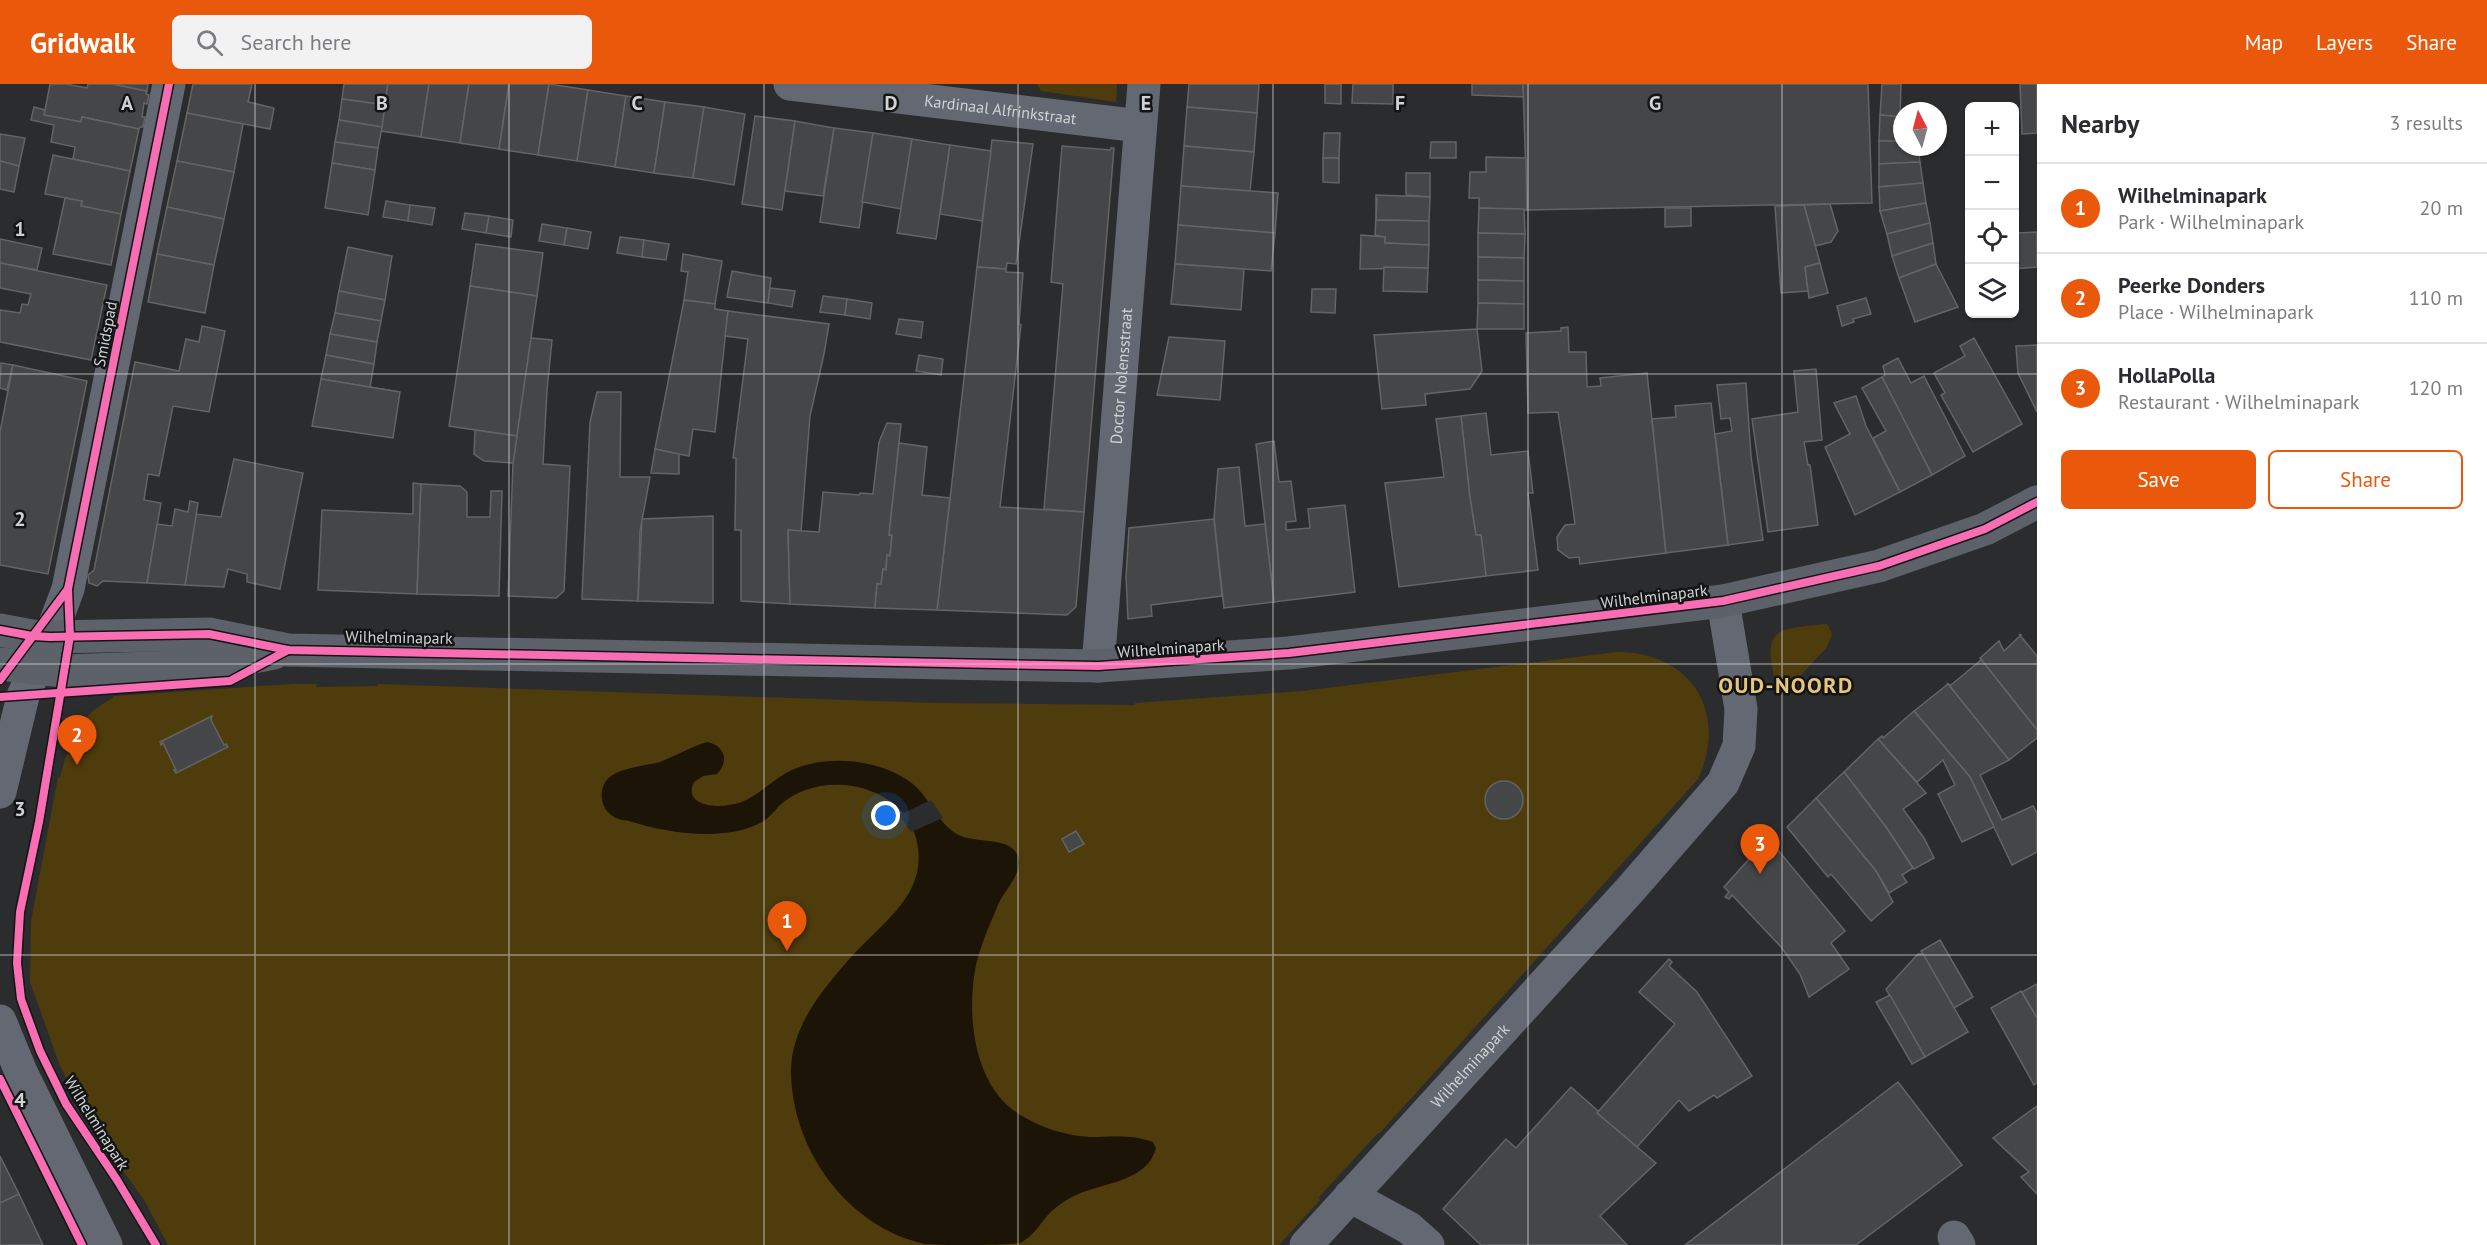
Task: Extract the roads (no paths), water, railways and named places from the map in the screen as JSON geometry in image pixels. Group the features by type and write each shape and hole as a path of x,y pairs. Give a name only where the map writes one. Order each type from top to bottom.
{"street":[{"name":"Smidspad","path":"50,637 68,589 169,84"},
{"name":"Kardinaal Alfrinkstraat","path":"790,84 1140,126"},
{"name":"Doctor Nolensstraat","path":"1098,666 1144,84"},
{"name":"Wilhelminapark","path":"0,630 50,637 209,634 288,650 1098,666 1289,653 1723,601 1879,566 1984,529 2037,502"},
{"name":"Wilhelminapark","path":"1306,1245 1629,891 1723,783 1738,746 1741,710 1723,601"},
{"path":"0,792 23,696 50,637"},
{"name":"Wilhelminapark","path":"0,664 35,669 81,671 209,666 288,650"},
{"path":"0,1021 21,1072 106,1245"},
{"path":"1350,1196 1409,1228 1428,1245"}],"place":[{"name":"Peerke Donders","path":"77,765"},
{"name":"HollaPolla","path":"1760,874"},
{"name":"Wilhelminapark","path":"787,951"}],"district":[{"name":"OUD-NOORD","path":"1786,685"}]}
